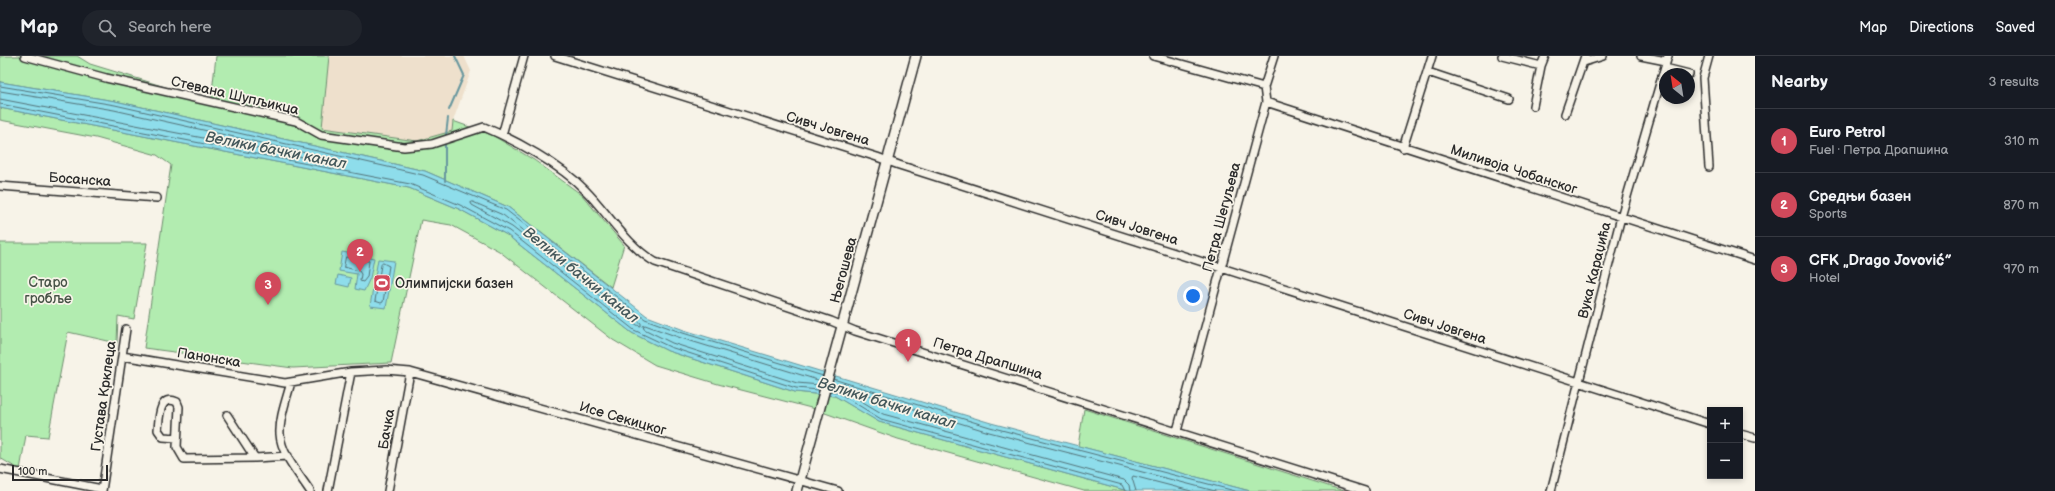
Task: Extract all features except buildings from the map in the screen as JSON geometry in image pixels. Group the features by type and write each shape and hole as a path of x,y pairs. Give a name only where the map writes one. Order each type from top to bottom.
{"street":[{"name":"Стевана Шупљикца","path":"26,56 121,82 296,121 321,135 382,145 419,146 484,127"},
{"path":"502,135 524,56"},
{"name":"Сивч Јовгена","path":"555,56 1707,423"},
{"name":"Његошева","path":"797,491 823,401 916,56"},
{"path":"1153,56 1264,87"},
{"name":"Петра Шегуљева","path":"1178,431 1266,102 1264,87 1274,56"},
{"path":"1403,148 1432,56"},
{"path":"1502,56 1541,66"},
{"path":"1533,106 1541,66 1545,56"},
{"path":"1565,114 1584,59 1603,56"},
{"path":"1641,56 1666,62 1678,68"},
{"path":"1709,56 1703,78 1709,168"},
{"name":"Вука Караџића","path":"1551,491 1621,217 1666,62"},
{"path":"1428,72 1509,99"},
{"path":"1695,76 1703,78"},
{"name":"Миливоја Чобанског","path":"1266,102 1403,148 1755,260"},
{"name":"Петра Драпшина","path":"484,127 502,135 558,169 585,190 639,250 655,262 842,326 1365,491"},
{"name":"Босанска","path":"0,186 157,198"},
{"name":"Густава Крклеца","path":"102,490 126,329"},
{"name":"Панонска","path":"122,356 291,382 351,372 401,371"},
{"name":"Исе Секицког","path":"401,371 410,372 838,491"},
{"path":"328,491 351,372"},
{"name":"Бачка","path":"388,491 410,372"},
{"path":"291,382 280,427 281,439 288,456 310,491"},
{"path":"176,438 163,437 158,430 161,407 169,400 176,402 179,407 176,438 178,451 186,460 288,456"},
{"path":"227,415 255,458"},
{"path":"1743,435 1755,438"},
{"path":"0,469 102,490"}],"shaded area":[{"path":"329,56 464,56 471,71 453,121 452,131 417,141 322,128"}],"green space":[{"path":"0,56 77,56 90,64 211,101 216,56 329,56 322,128 417,141 452,131 453,121 492,135 534,160 582,195 624,245 611,287 508,207 425,171 115,101 0,82"},
{"path":"0,108 409,188 459,209 507,235 632,333 668,351 795,392 835,396 879,422 1128,491 1084,491 898,439 811,408 718,384 655,365 613,340 499,251 451,225 421,220 391,363 293,368 144,348 171,165 157,155 96,138 0,120"},
{"name":"Старо гробље","path":"0,243 147,243 134,319 118,316 117,343 68,332 48,437 26,435 20,470 0,458"},
{"path":"1084,409 1344,491 1250,491 1078,446"}],"water":[{"name":"Велики бачки канал","path":"0,82 115,101 425,171 508,207 647,316 684,330 991,423 1250,491 1128,491 879,422 835,396 795,392 668,351 632,333 507,235 459,209 409,188 0,108"},
{"path":"342,252 374,258 370,278 364,291 355,289 357,274 339,271"},
{"name":"Олимпијски базен","path":"378,259 394,261 386,308 370,306"},
{"path":"338,275 351,278 349,287 336,284"}],"waterway":[{"path":"449,110 464,75 455,56"},
{"path":"446,135 448,118"},
{"path":"445,145 445,181"}],"place":[{"name":"Средњи базен","path":"360,272"},
{"name":"Олимпијски базен","path":"382,283"},
{"name":"CFK „Drago Jovović”","path":"268,305"},
{"name":"Euro Petrol","path":"908,362"}]}
